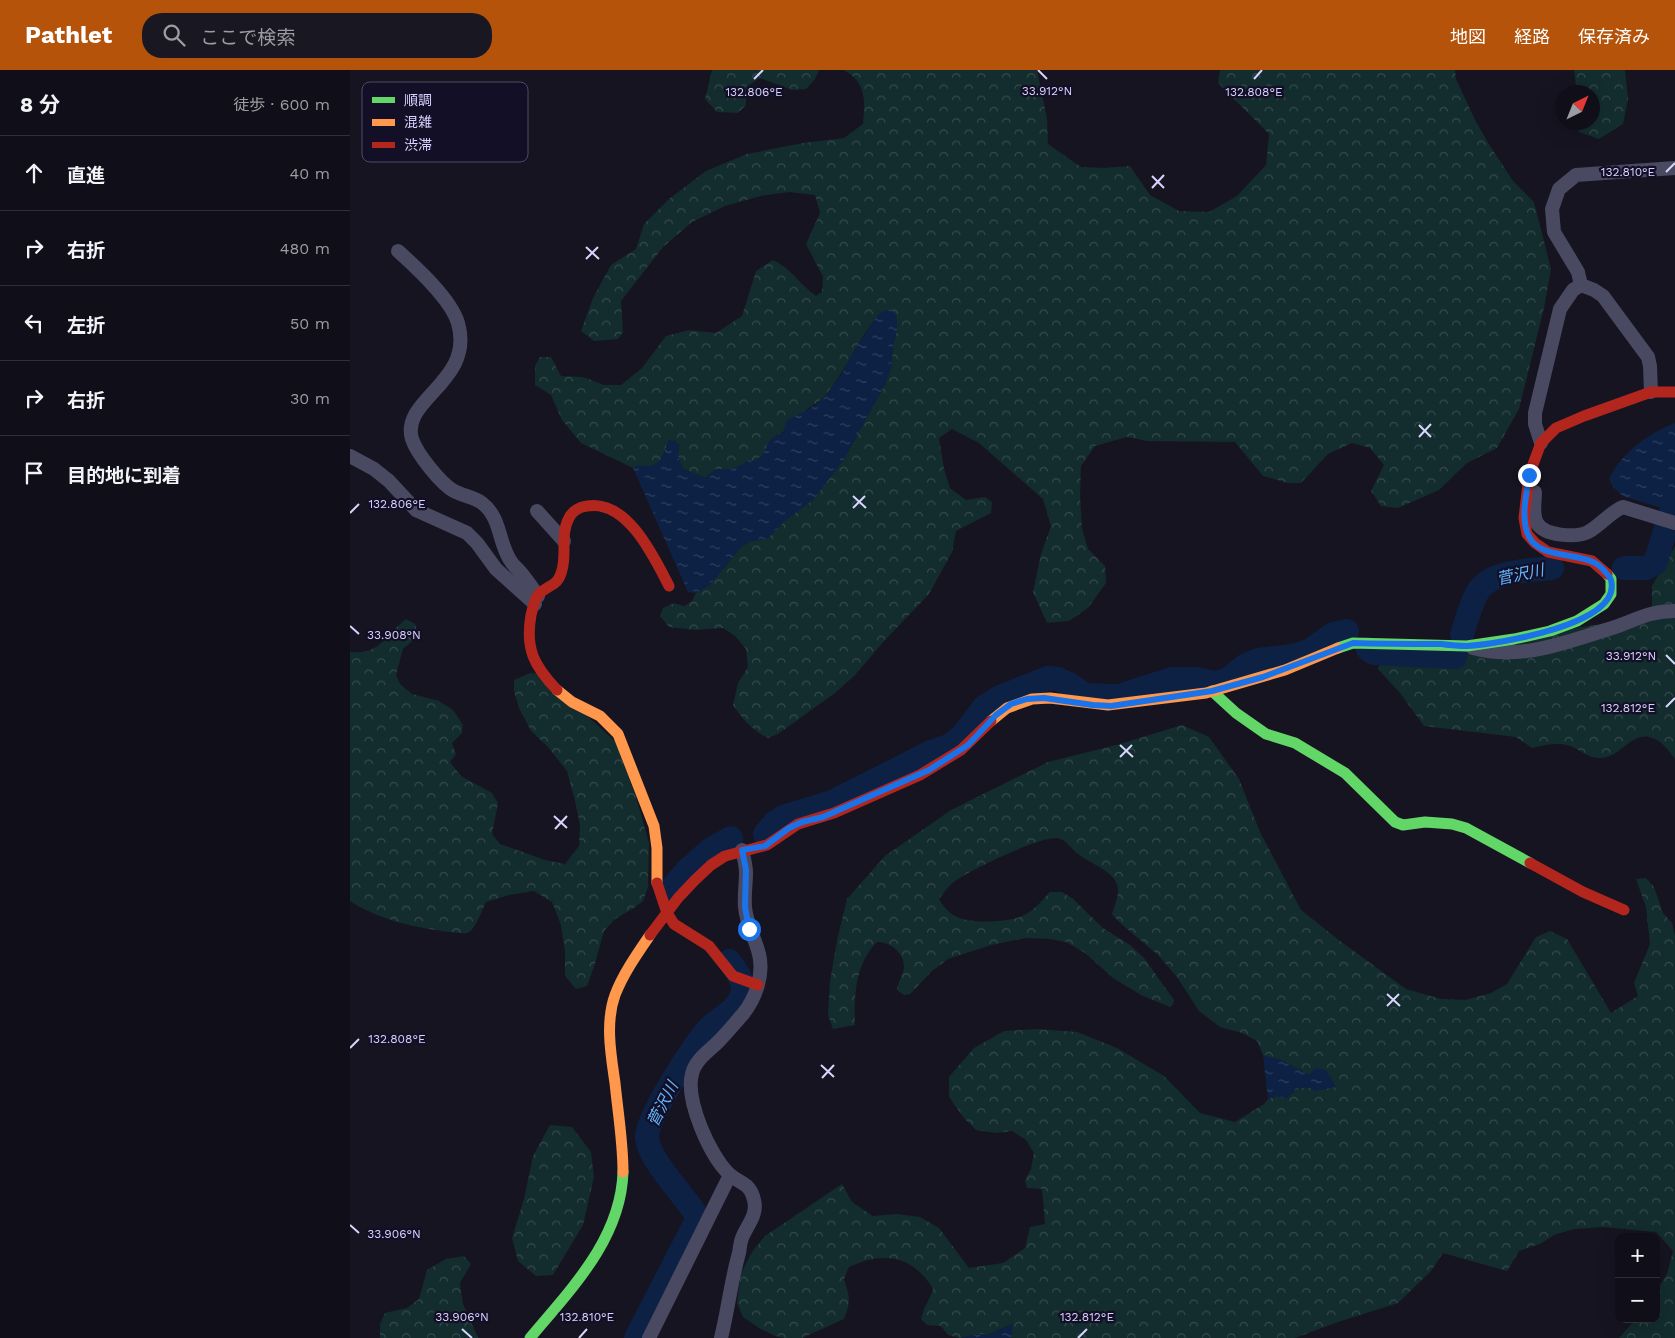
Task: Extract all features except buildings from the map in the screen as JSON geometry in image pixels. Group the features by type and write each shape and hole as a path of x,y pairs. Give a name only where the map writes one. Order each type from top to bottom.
{"street":[{"path":"1581,285 1578,272 1554,232 1552,209 1559,189 1576,175 1675,168"},
{"path":"398,251 419,270 452,310 458,322 460,335 457,360 450,374 423,404 412,421 410,430 413,442 432,471 443,483 453,491 482,503 492,514 498,524 503,544 511,563 521,573 536,600"},
{"path":"1581,285 1603,296 1648,357 1651,392"},
{"path":"1542,443 1535,424 1535,413 1560,309 1573,290 1581,285"},
{"path":"530,1338 586,1270 600,1248 613,1222 623,1182 623,1160 610,1039 612,1007 627,969 667,913 688,887 708,868 724,856 742,850 765,846 789,828 802,822 823,817 929,770 968,745 996,715 1011,704 1027,699 1044,698 1111,706 1228,688 1303,663 1335,648 1353,643 1467,646 1514,639 1568,625 1604,604 1611,594 1611,579 1603,569 1592,561 1548,552 1535,543 1527,534 1524,518 1529,475 1542,443 1556,428 1584,416 1651,392 1675,392"},
{"path":"350,456 374,469 389,481 416,510 467,533 477,543 496,569 536,600"},
{"path":"1529,475 1535,488 1534,514 1538,524 1545,530 1556,534 1570,535 1588,532 1614,511 1623,507 1675,523"},
{"path":"669,586 652,554 639,535 615,510 601,504 591,504 577,509 571,513 567,520 564,541 564,566 561,577 555,586 542,592 536,600 530,625 529,643 533,659 539,669 571,702 595,712 608,722 618,734 654,826 657,848 656,880 667,913 674,924 709,946 733,976 753,983"},
{"path":"537,511 564,541"},
{"path":"1467,646 1490,652 1528,652 1613,627 1640,616 1663,611 1675,611"},
{"path":"1212,691 1236,713 1266,734 1295,744 1345,773 1395,822 1403,825 1425,822 1452,824 1466,828 1583,892 1624,910"},
{"path":"721,1338 735,1263 741,1240 754,1216 754,1201 750,1190 744,1182 730,1175 720,1163 701,1130 693,1100 692,1074 702,1057 744,1013 752,1001 753,983 760,972 759,954 749,929 745,907 746,870 742,850"},
{"path":"649,1338 730,1175"}],"green space":[{"path":"712,70 819,70 815,79 806,89 792,90 760,78 746,87 746,105 738,113 717,112 705,99"},
{"path":"843,70 1037,70 1047,119 1048,144 1081,167 1130,166 1150,195 1179,211 1209,212 1237,196 1266,165 1269,134 1218,83 1220,70 1455,70 1456,79 1475,120 1490,146 1513,181 1534,202 1551,269 1544,308 1519,409 1497,448 1467,463 1439,490 1398,508 1381,506 1371,491 1384,465 1370,448 1352,443 1328,454 1301,483 1288,483 1263,476 1235,442 1147,441 1127,437 1095,446 1081,466 1082,529 1088,549 1105,566 1106,583 1088,608 1069,621 1047,623 1033,592 1041,554 1051,526 1043,499 979,443 952,429 939,438 944,469 950,488 966,500 985,497 992,502 991,513 956,531 952,552 929,594 855,675 835,693 778,734 768,738 748,724 733,705 738,683 748,667 746,649 735,636 723,628 695,630 669,627 660,616 663,608 674,603 684,606 692,601 696,593 710,585 741,547 751,541 767,539 843,461 885,384 891,368 897,330 882,312 867,331 842,372 825,395 801,414 783,432 775,436 764,454 755,461 748,460 733,468 716,469 705,478 682,468 678,456 679,445 669,440 658,463 633,468 581,443 562,420 551,395 535,385 535,366 540,357 551,357 561,376 583,377 604,385 621,385 642,368 666,336 689,330 716,333 742,316 756,271 773,260 785,267 816,296 822,292 823,277 806,244 820,213 815,195 789,192 761,196 725,206 692,222 663,247 621,301 623,332 618,339 594,341 581,331 593,298 611,265 636,249 644,224 669,199 706,171 747,154 803,143 844,138 863,124 863,93 857,80"},
{"path":"1574,70 1625,70 1628,99 1623,124 1599,139 1579,132 1578,130 1600,130 1600,85 1576,85"},
{"path":"1675,546 1675,759 1661,742 1649,737 1637,738 1608,757 1597,758 1560,744 1532,748 1516,737 1424,726 1400,693 1378,669 1381,659 1652,616 1652,586"},
{"path":"406,619 415,624 418,636 403,649 396,675 400,684 412,694 439,701 453,710 463,725 462,733 452,743 456,754 450,762 461,776 492,793 498,803 492,834 500,844 545,860 565,864 579,846 580,825 567,771 548,747 531,731 519,708 514,691 514,680 530,673 540,674 615,741 636,797 649,843 648,887 643,901 615,919 604,931 587,986 576,989 565,976 565,952 561,925 552,902 534,891 509,895 486,902 472,930 465,933 424,928 398,922 361,908 350,901 350,652 360,652 376,647"},
{"path":"1182,725 1209,737 1239,779 1260,832 1301,910 1406,989 1441,999 1465,1000 1491,993 1507,984 1536,937 1550,931 1567,939 1611,1013 1638,996 1634,983 1650,944 1646,907 1636,879 1646,878 1654,887 1663,913 1672,923 1675,936 1675,1338 1619,1338 1632,1323 1660,1323 1660,1285 1667,1274 1673,1251 1660,1236 1660,1233 1604,1227 1574,1229 1554,1235 1540,1244 1519,1251 1507,1271 1443,1253 1431,1271 1398,1303 1295,1338 1011,1338 1012,1324 987,1335 977,1334 960,1338 948,1335 941,1326 927,1325 921,1319 933,1289 925,1278 907,1263 885,1258 862,1262 849,1267 844,1279 849,1299 844,1319 802,1338 775,1336 743,1317 737,1303 741,1273 752,1252 765,1236 842,1184 852,1202 873,1216 897,1214 920,1217 939,1228 969,1268 1003,1263 1025,1248 1030,1227 1045,1224 1042,1189 1027,1188 1025,1180 1031,1169 1034,1153 1026,1140 1012,1131 996,1133 976,1130 964,1118 949,1097 949,1077 974,1048 1004,1031 1036,1029 1077,1032 1117,1048 1164,1076 1200,1113 1235,1122 1264,1104 1268,1099 1277,1096 1285,1099 1297,1089 1309,1087 1309,1075 1281,1060 1263,1055 1257,1041 1242,1033 1220,1027 1199,1011 1177,977 1158,955 1112,914 1118,891 1114,879 1103,869 1083,858 1063,840 1057,838 1022,847 977,868 955,881 939,899 950,913 961,919 1000,921 1018,918 1028,913 1050,892 1062,892 1073,899 1103,928 1130,945 1144,958 1174,1000 1170,1007 1141,995 1113,978 1085,953 1066,942 1050,939 1026,938 991,945 948,959 932,971 910,994 904,995 897,990 904,969 902,957 891,946 877,942 864,960 857,981 855,1025 833,1029 828,1015 830,982 837,940 847,899 885,856 951,810 1048,762 1120,744"},
{"path":"550,1125 572,1127 591,1152 594,1177 583,1225 553,1275 536,1276 518,1261 512,1238 524,1199 533,1156"},
{"path":"464,1256 471,1264 460,1283 463,1304 478,1338 380,1338 380,1324 385,1313 407,1308 419,1299 427,1270 446,1259"}],"water":[{"path":"893,309 897,318 897,330 891,368 885,384 843,461 813,500 785,521 767,539 751,541 741,547 710,585 696,593 688,592 633,468 656,463 662,457 669,440 676,441 679,445 678,456 682,468 705,478 716,469 733,468 748,460 755,461 764,454 770,440 783,433 786,421 814,406 827,394 842,374 852,354 875,319 882,312"},
{"path":"1675,423 1675,512 1623,496 1616,490 1609,479 1614,470 1628,452 1646,438"},
{"path":"1263,1055 1281,1060 1309,1075 1315,1068 1326,1070 1336,1087 1316,1091 1303,1088 1296,1090 1285,1099 1277,1096 1268,1099"},
{"path":"1013,1324 1011,1338 960,1338 977,1334 987,1335"}],"waterway":[{"name":"菅沢川","path":"1624,568 1646,568 1655,563 1675,500"},
{"name":"菅沢川","path":"1462,634 1470,608 1483,585 1510,573 1552,568"},
{"name":"菅沢川","path":"765,834 774,823 783,817 832,802 931,752 949,746 963,735 984,707 1000,697 1048,678 1058,679 1069,684 1085,695 1119,696 1172,679 1197,679 1214,683 1227,680 1246,665 1258,660 1293,656 1309,651 1333,634 1347,631"},
{"name":"菅沢川","path":"1368,649 1373,653 1455,657 1456,652"},
{"name":"菅沢川","path":"669,891 687,870 710,850 731,838"},
{"name":"菅沢川","path":"636,1338 698,1218 654,1157 647,1138 649,1128 662,1098 703,1035 710,1027 730,1012 741,997 743,991 741,979 729,961"}],"traffic: fast":[{"path":"1338,648 1353,643 1467,646 1550,631 1577,621 1604,604 1611,594 1611,579 1607,574"},
{"path":"1212,691 1236,713 1266,734 1295,743 1345,773 1395,822 1403,825 1425,822 1452,824 1466,828 1530,863"},
{"path":"530,1338 577,1282 604,1241 620,1196 623,1172"}],"traffic: slow":[{"path":"991,721 1007,708 1032,699 1050,698 1108,705 1206,693 1285,670 1338,648"},
{"path":"557,690 572,702 600,716 618,734 654,826 657,848 657,883"},
{"path":"623,1172 611,1050 610,1017 615,995 622,979 650,935"}],"traffic: jam":[{"path":"1607,574 1592,561 1548,552 1535,543 1527,534 1524,518 1529,475 1541,443 1556,428 1651,392 1675,392"},
{"path":"557,690 537,665 529,638 529,627 537,596 556,582 560,576 564,557 566,524 572,513 579,508 587,506 601,506 615,511 637,532 669,586"},
{"path":"650,935 678,898 695,880 711,865 725,856 767,845 798,824 834,813 920,775 961,750 991,721"},
{"path":"1530,863 1583,892 1624,910"},
{"path":"657,883 667,913 674,924 709,946 733,976 758,985"}],"route":[{"path":"749,929 745,907 746,870 742,850 765,846 789,828 802,822 823,817 929,770 968,745 984,726 1011,704 1027,699 1044,698 1111,706 1175,697 1228,688 1303,663 1335,648 1353,643 1467,646 1550,631 1591,613 1604,604 1611,594 1611,579 1603,569 1592,561 1548,552 1535,543 1527,534 1524,518 1529,475"}]}
